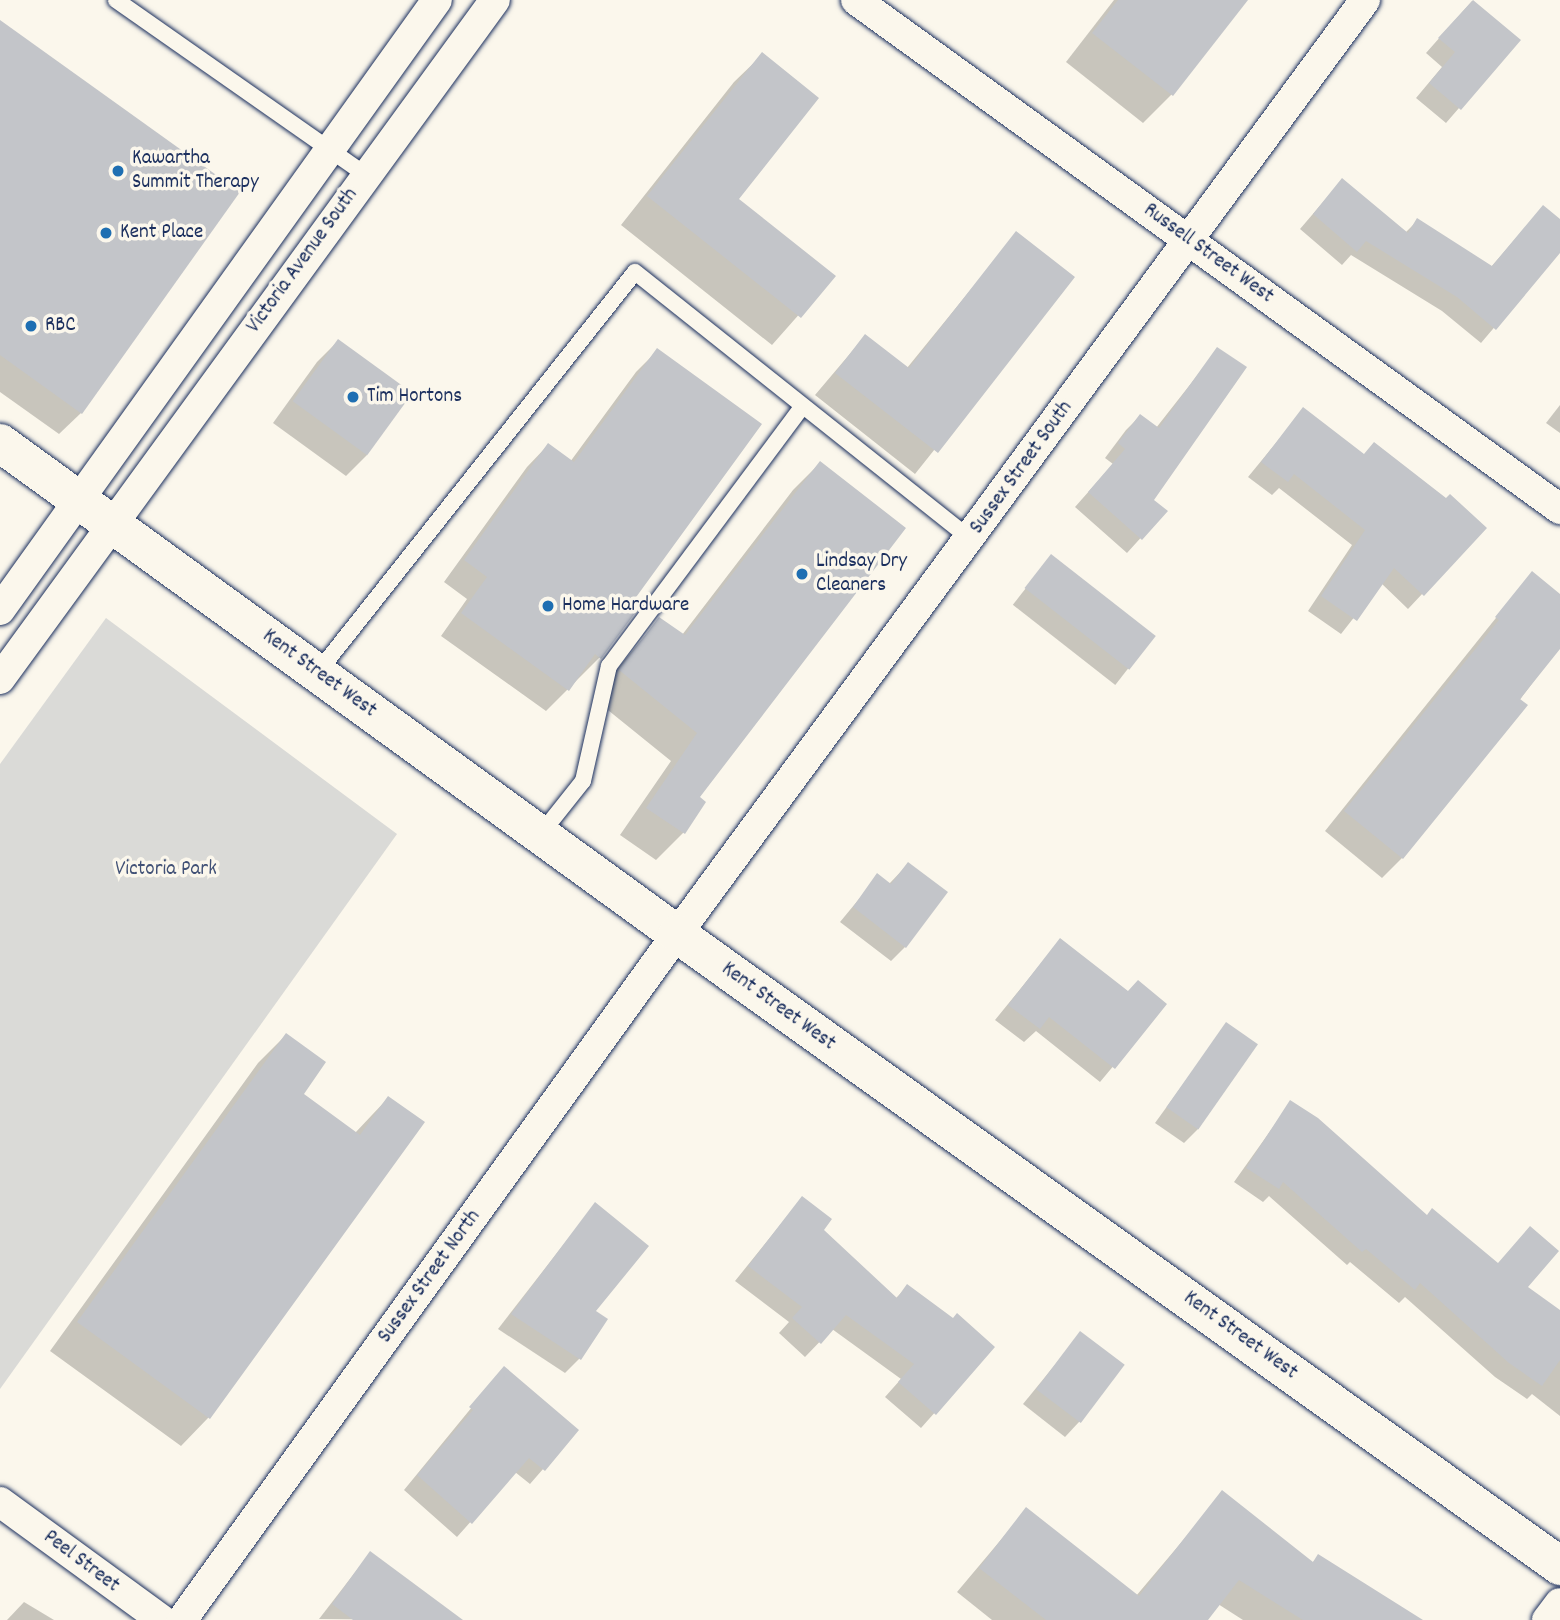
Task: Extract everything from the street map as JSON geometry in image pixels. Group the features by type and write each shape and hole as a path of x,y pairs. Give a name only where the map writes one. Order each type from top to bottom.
{"main road":[{"name":"Kent Street West","path":"0,443 677,934 1560,1566"}],"street":[{"name":"Victoria Avenue South","path":"0,610 437,0"},
{"name":"Victoria Avenue South","path":"0,679 495,0"},
{"name":"Russell Street West","path":"856,0 1560,509"},
{"name":"Sussex Street South","path":"677,934 1365,0"},
{"name":"Sussex Street North","path":"182,1620 677,934"},
{"name":"Peel Street","path":"0,1502 162,1620"},
{"path":"1547,1620 1560,1603"}],"lane":[{"path":"116,0 366,175"},
{"path":"318,672 635,272 970,538"},
{"path":"540,835 583,781 609,666 803,406"}],"green space":[{"name":"Victoria Park","path":"106,618 397,834 0,1389 0,764"}],"building":[{"path":"1118,0 1248,0 1173,96 1092,33"},
{"path":"1473,0 1521,40 1461,110 1429,83 1455,52 1438,38"},
{"name":"Kent Place","path":"0,20 240,192 82,414 0,355"},
{"path":"762,52 819,98 739,199 836,276 801,318 647,196"},
{"path":"1342,178 1408,233 1417,218 1492,266 1543,205 1560,219 1560,253 1496,330 1457,297 1366,241 1357,252 1313,214"},
{"path":"1016,231 1075,277 938,453 835,373 865,334 909,368"},
{"name":"Tim Hortons","path":"338,339 412,393 367,455 293,401"},
{"path":"1217,347 1247,367 1154,500 1168,511 1142,540 1088,492 1125,449 1118,443 1140,414 1159,428"},
{"path":"657,348 762,424 634,600 641,605 601,659 595,654 569,691 461,613 487,577 464,560 548,443 574,462"},
{"path":"1303,407 1364,454 1374,442 1446,498 1450,494 1487,528 1424,596 1394,568 1357,621 1321,596 1365,530 1294,474 1288,482 1261,462"},
{"name":"Lindsay Dry Cleaners","path":"820,461 906,528 700,797 706,802 685,834 646,808 697,733 619,670 659,617 685,635"},
{"path":"1051,554 1156,636 1129,670 1025,588"},
{"path":"1532,571 1560,594 1560,649 1520,699 1528,705 1403,859 1344,811 1499,620 1495,617"},
{"path":"908,862 948,892 906,948 853,907 877,873 891,884"},
{"path":"1060,938 1128,991 1138,980 1167,1004 1115,1069 1049,1017 1040,1029 1008,1005"},
{"path":"1226,1022 1258,1044 1198,1130 1166,1107"},
{"path":"286,1033 326,1062 304,1094 360,1135 388,1096 425,1122 210,1419 77,1322"},
{"path":"1290,1100 1318,1118 1427,1215 1432,1208 1498,1263 1530,1226 1559,1251 1528,1287 1560,1310 1560,1360 1542,1386 1509,1363 1420,1283 1415,1290 1366,1249 1362,1252 1283,1182 1279,1189 1246,1168"},
{"path":"802,1196 832,1219 824,1230 897,1298 907,1284 953,1318 957,1313 995,1347 936,1415 898,1382 914,1364 846,1315 821,1344 792,1318 802,1307 748,1266"},
{"path":"595,1202 649,1246 596,1311 608,1319 581,1360 511,1314"},
{"path":"1080,1331 1125,1365 1081,1423 1036,1389"},
{"path":"504,1366 579,1430 545,1471 529,1458 472,1524 417,1475 473,1410 469,1407"},
{"path":"1222,1490 1313,1562 1318,1554 1423,1620 1303,1620 1239,1580 1208,1620 1046,1620 979,1568 1026,1507 1139,1596"},
{"path":"370,1551 463,1620 353,1620 332,1604"}],"place":[{"name":"Kawartha Summit Therapy","path":"118,171"},
{"name":"Kent Place","path":"106,233"},
{"name":"RBC","path":"31,326"},
{"name":"Tim Hortons","path":"353,397"},
{"name":"Lindsay Dry Cleaners","path":"802,574"},
{"name":"Home Hardware","path":"548,606"}]}
